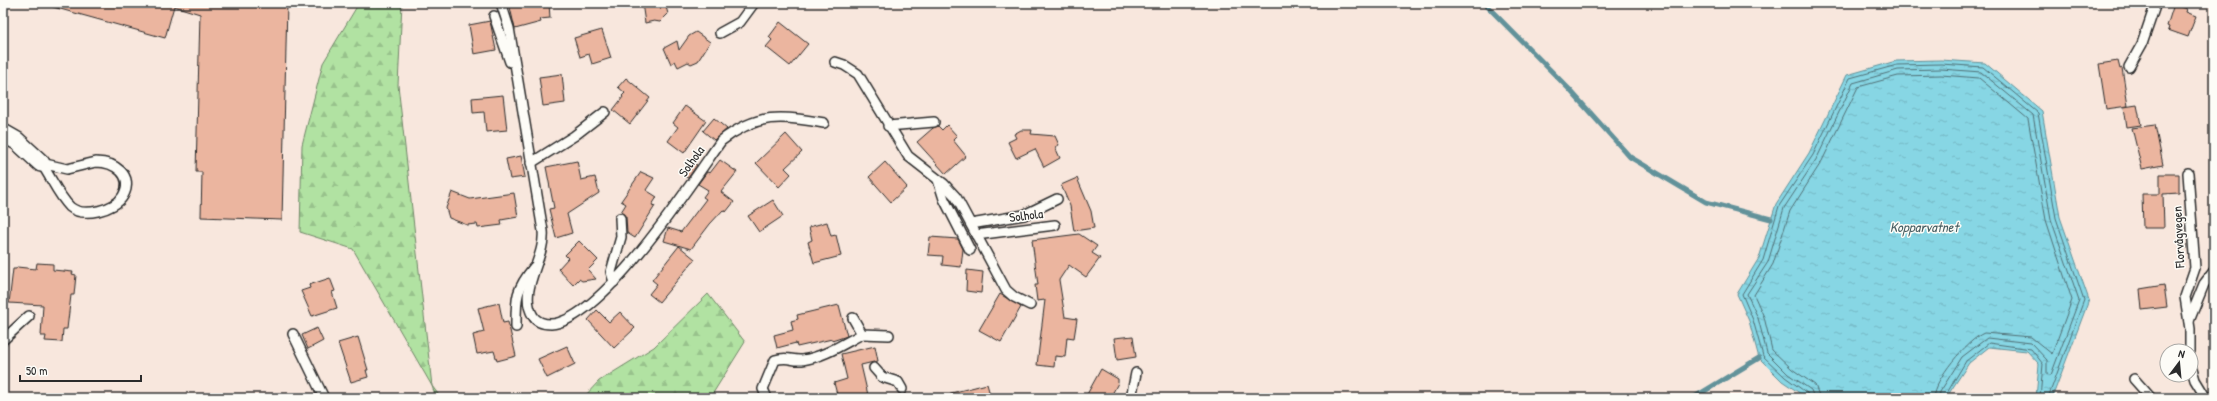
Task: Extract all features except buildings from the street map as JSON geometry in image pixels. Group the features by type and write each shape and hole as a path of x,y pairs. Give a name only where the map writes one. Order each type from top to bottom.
{"street":[{"path":"3,133 17,141 41,163"}],"lane":[{"name":"Solhola","path":"501,3 509,28 544,240 529,293 529,307 533,317 538,322 553,324 577,315 614,282 650,240 721,141 744,125 767,119 795,118 824,122"},
{"path":"720,33 740,22 754,3"},
{"path":"2129,67 2142,44 2156,3"},
{"name":"Solhola","path":"494,16 510,61 517,74"},
{"path":"835,62 844,65 858,74 888,126 908,156 938,180 956,197 1006,290 1014,297 1030,305"},
{"path":"531,163 574,136 605,112"},
{"path":"888,126 934,122"},
{"path":"96,162 113,164 124,173 126,183 125,191 118,201 106,208 93,212 81,211 71,207 41,163 66,169 96,162"},
{"name":"Florvågvegen","path":"2188,173 2195,268 2185,297 2189,322 2190,343"},
{"path":"938,180 944,199 970,250"},
{"name":"Solhola","path":"971,224 1024,215 1057,198"},
{"path":"614,282 610,272 621,237 620,218"},
{"name":"Solhola","path":"976,234 1054,225"},
{"name":"Solhola","path":"516,327 516,298 524,279 539,260"},
{"name":"Florvågvegen","path":"2189,322 2204,284 2214,271"},
{"path":"3,340 29,316"},
{"path":"853,318 862,334"},
{"path":"293,334 324,398"},
{"path":"766,398 764,389 775,360 786,357 801,360 829,352 862,334 890,335"},
{"path":"874,368 882,377 898,382 902,389"},
{"path":"1131,398 1136,373"},
{"path":"2134,379 2152,398"},
{"path":"2197,383 2206,398"}],"green space":[{"path":"359,3 402,3 398,85 432,386 353,249 300,232 302,145 323,63"},
{"path":"708,294 745,342 710,398 583,398 599,381 654,347"},
{"path":"432,386 441,398 436,398"}],"water":[{"name":"Kopparvatnet","path":"1941,60 1985,63 2042,111 2060,217 2089,300 2052,398 2036,398 2039,364 2027,351 1989,347 1969,363 1946,398 1807,398 1782,381 1759,358 1749,321 1737,294 1759,258 1776,204 1809,153 1847,75 1896,61"}],"waterway":[{"path":"1484,3 1569,89 1630,157 1706,202 1771,219"},
{"path":"1693,398 1759,358"}]}
